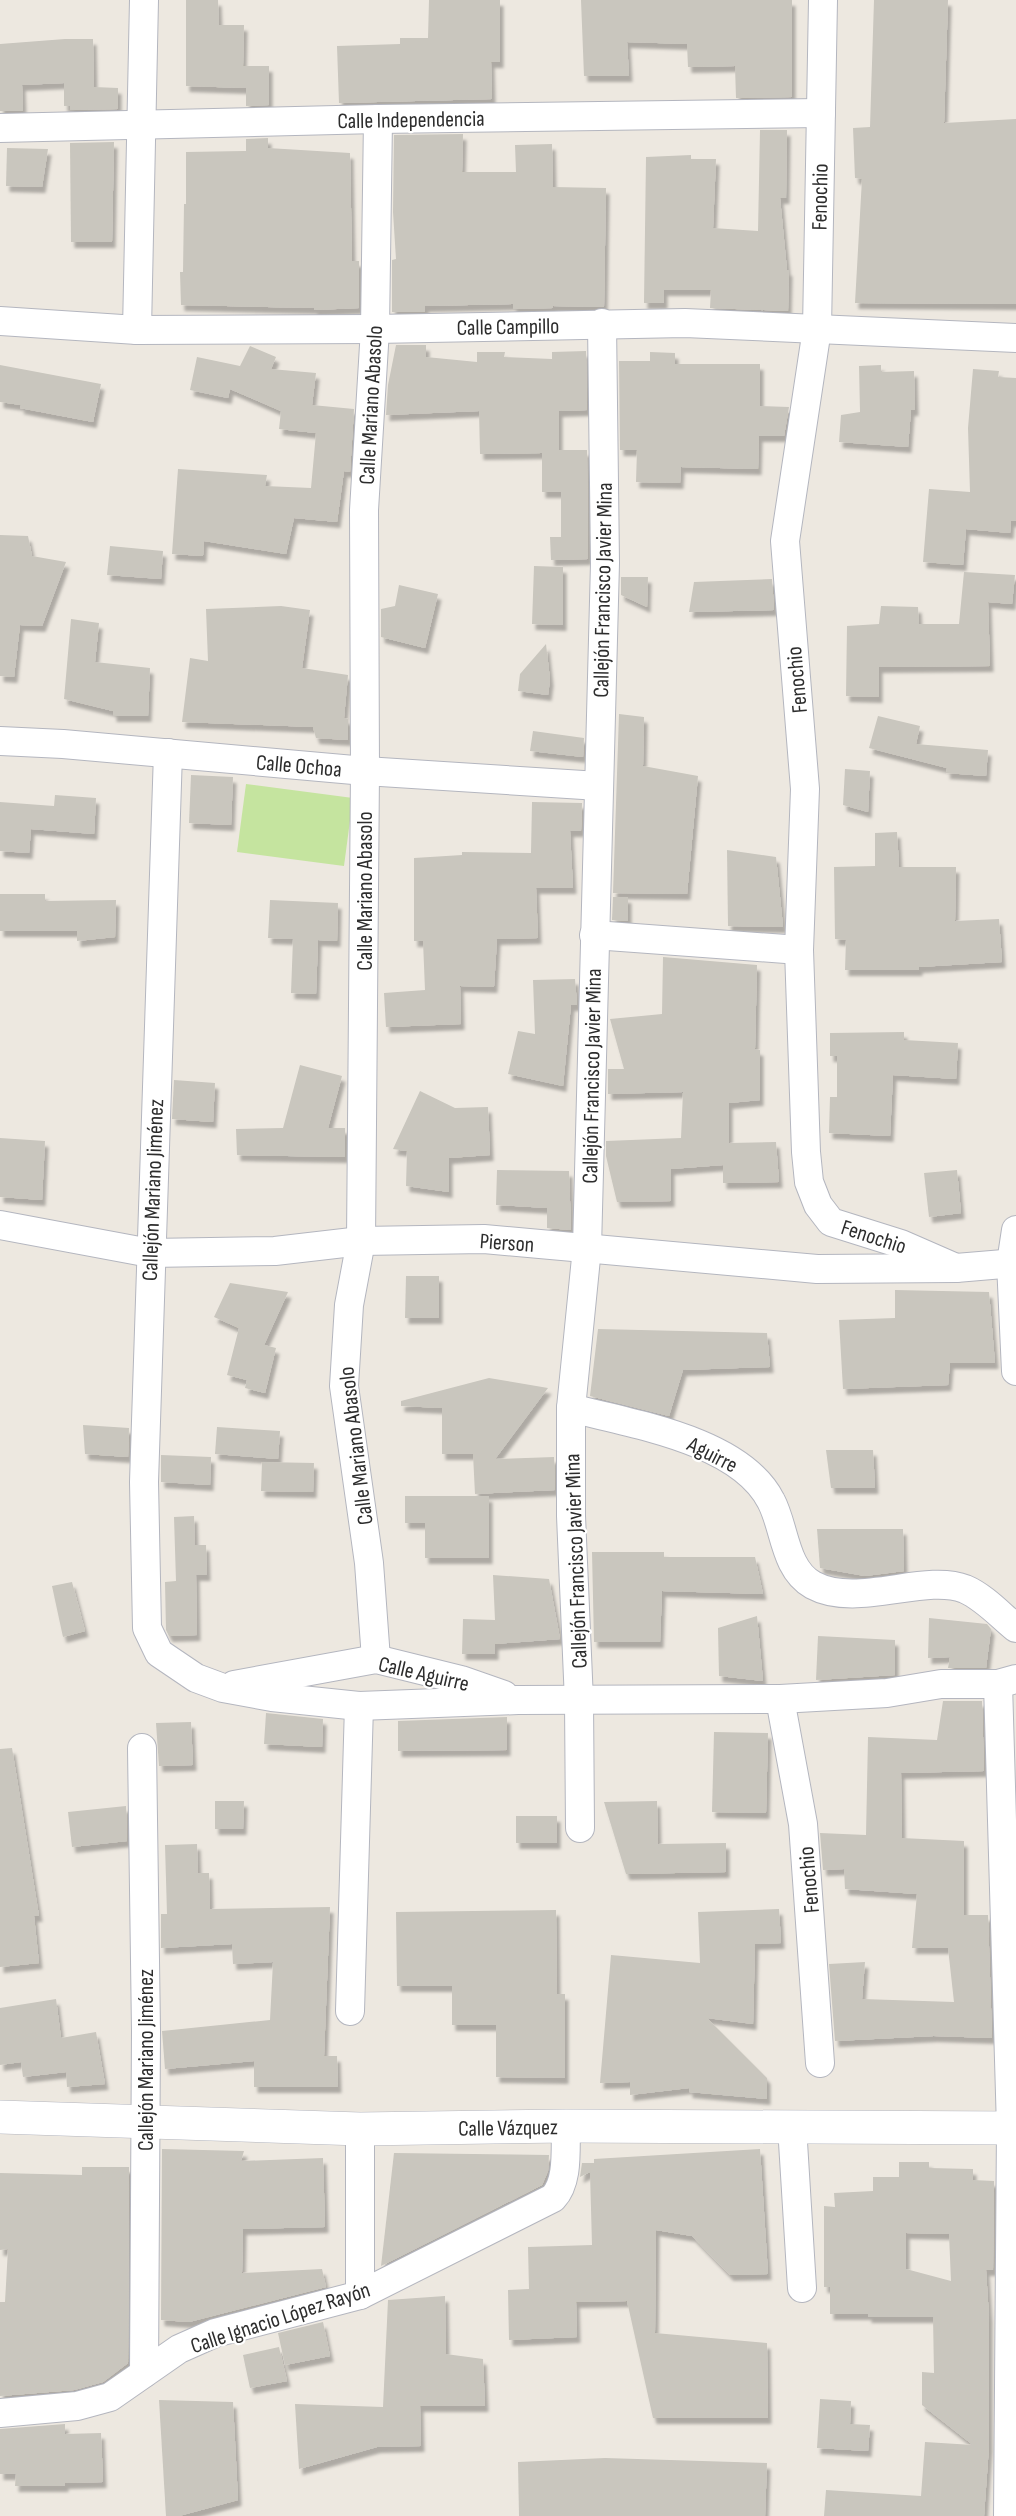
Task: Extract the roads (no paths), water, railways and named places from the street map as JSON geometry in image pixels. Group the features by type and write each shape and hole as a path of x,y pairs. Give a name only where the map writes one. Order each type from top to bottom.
{"street":[{"path":"137,330 144,0"},
{"name":"Fenochio","path":"823,0 817,329 785,541 805,789 799,950 809,1182 818,1205 831,1222 901,1244 956,1268"},
{"name":"Calle Independencia","path":"0,128 378,119 821,113"},
{"name":"Calle Mariano Abasolo","path":"376,1659 369,1563 344,1386 349,1305 361,1241 365,771 364,510 375,329 378,119"},
{"name":"Calle Campillo","path":"0,321 137,330 375,329 602,323 753,325 1016,338"},
{"name":"Callejón Francisco Javier Mina","path":"580,1827 579,1701 571,1516 571,1408 587,1248 605,563 602,323"},
{"name":"Calle Ochoa","path":"0,741 168,753 365,771 599,786"},
{"name":"Callejón Mariano Jiménez","path":"147,1628 144,1482 168,753"},
{"path":"594,935 799,950"},
{"name":"Pierson","path":"0,1225 150,1253 275,1251 361,1241 484,1239 817,1269 956,1268 1013,1263"},
{"path":"1016,1230 1013,1263 1016,1371"},
{"name":"Aguirre","path":"571,1408 674,1436 733,1461 756,1480 771,1501 788,1552 801,1575 812,1585 825,1590 865,1593 954,1586 975,1595 1016,1628"},
{"name":"Calle Aguirre","path":"147,1628 159,1653 196,1678 223,1688 282,1699 359,1706 518,1700 780,1700"},
{"name":"Calle Aguirre","path":"223,1688 296,1672 376,1659 461,1680 518,1700"},
{"path":"780,1700 887,1693 941,1684 1007,1682 1013,2128 1008,2516"},
{"name":"Fenochio","path":"780,1700 802,1824 820,2063"},
{"path":"350,2011 359,1706"},
{"name":"Callejón Mariano Jiménez","path":"142,1748 146,2031 144,2373"},
{"name":"Calle Vázquez","path":"0,2117 360,2129 566,2126 1013,2128"},
{"name":"Calle Ignacio López Rayón","path":"0,2413 95,2403 110,2397 179,2349 215,2334 360,2295 553,2198 559,2192 563,2175 566,2126"},
{"path":"792,2126 802,2288"},
{"path":"360,2129 360,2295"}]}
